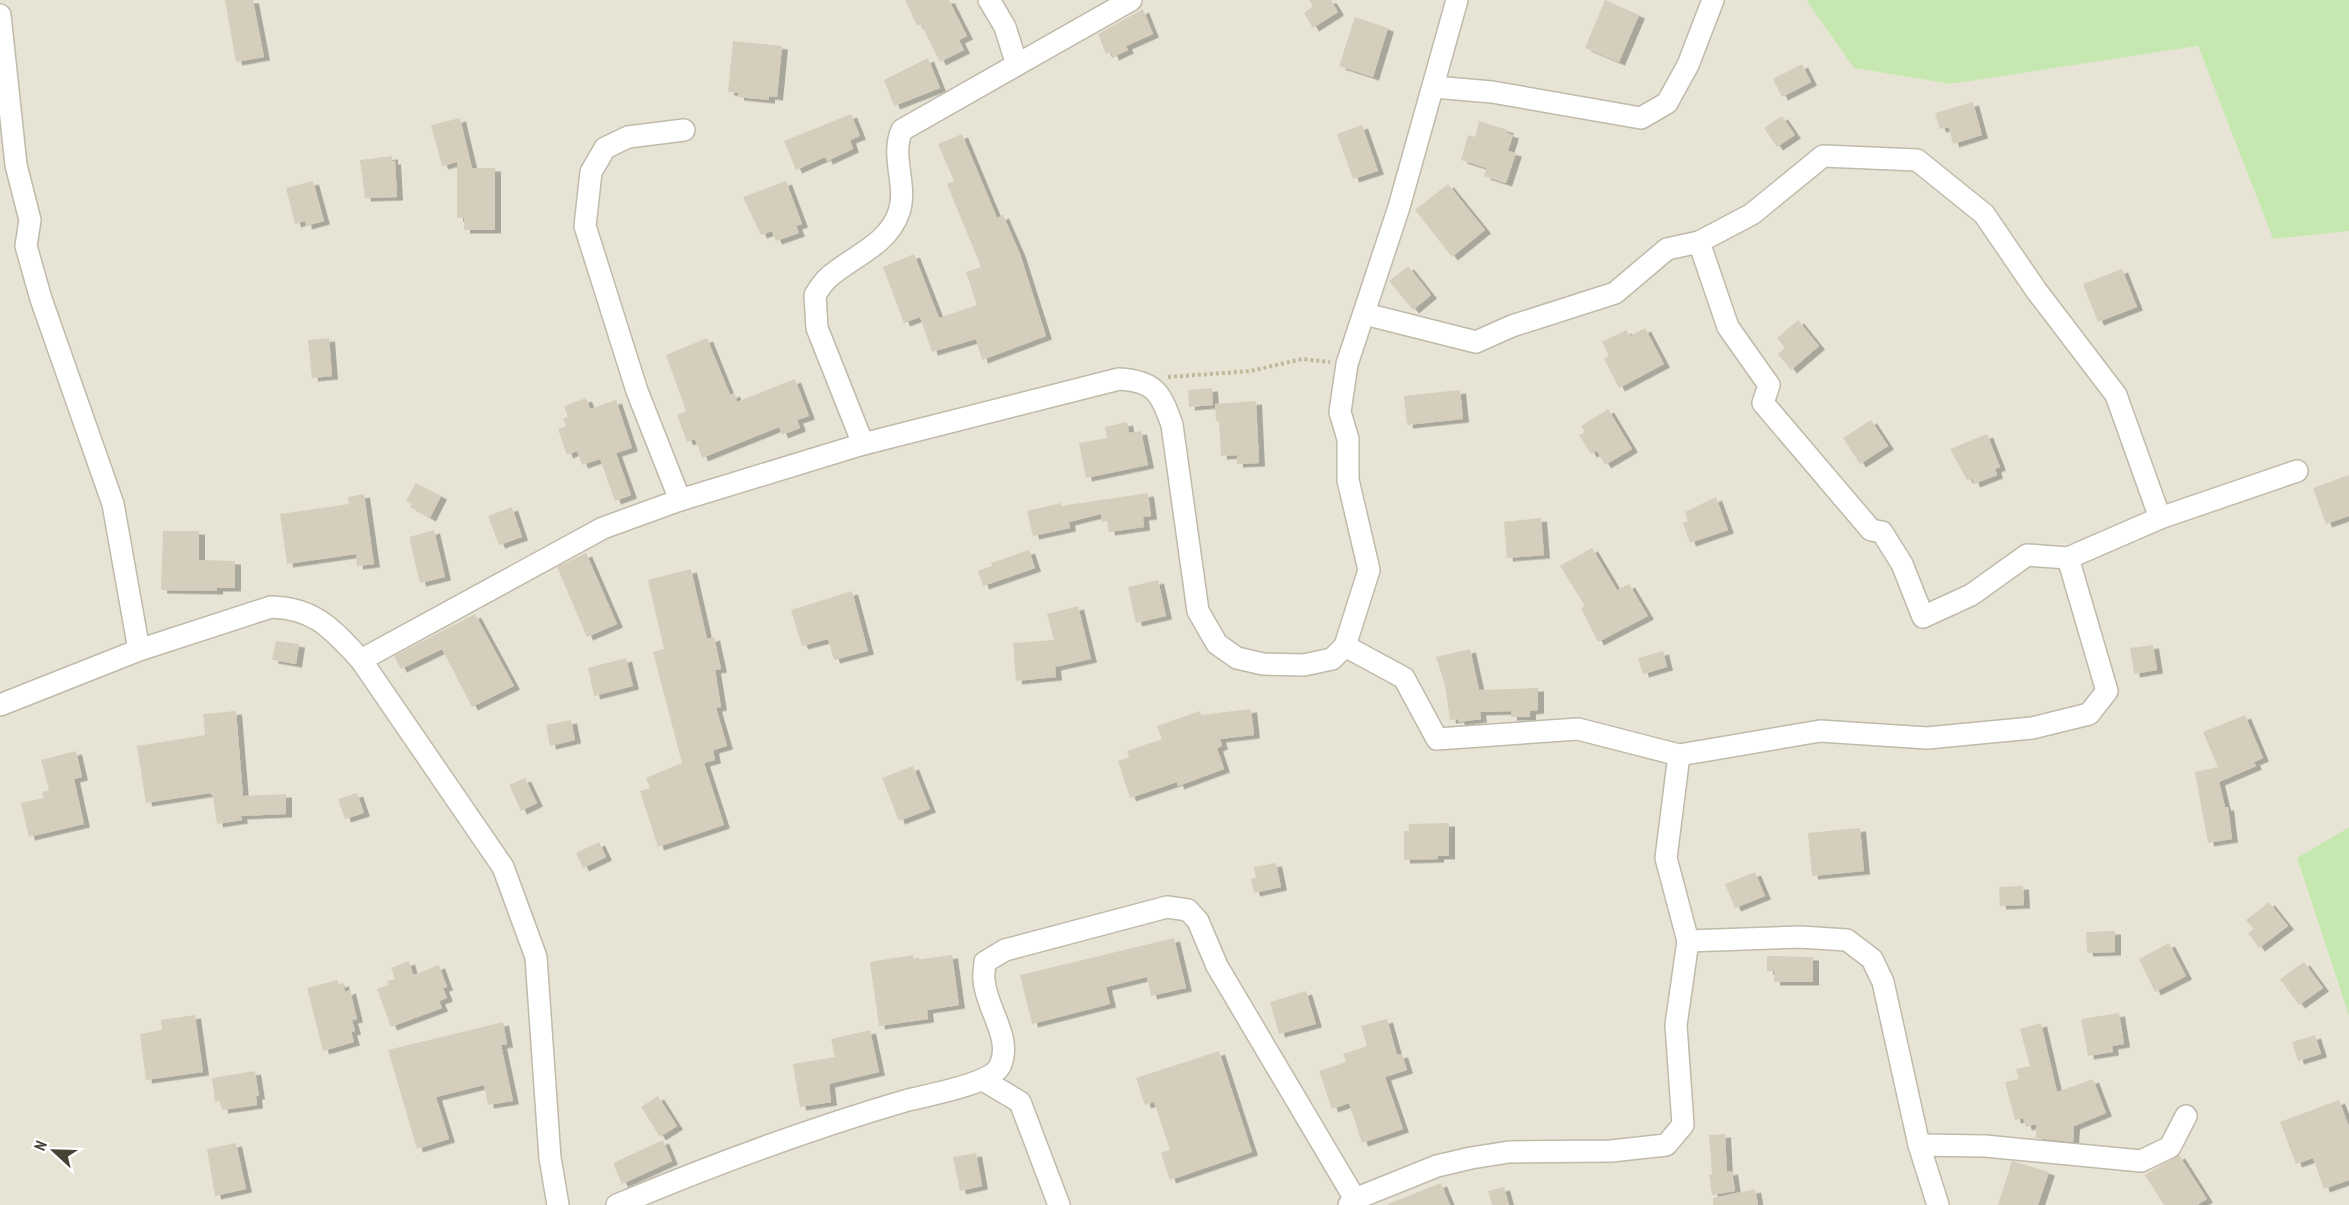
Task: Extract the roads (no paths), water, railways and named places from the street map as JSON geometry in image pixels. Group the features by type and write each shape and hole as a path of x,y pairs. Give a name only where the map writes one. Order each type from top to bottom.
{"street":[{"path":"989,0 1005,27 1017,65"},
{"path":"863,444 817,328 814,295 828,277 860,256 890,231 901,206 898,149 903,130 1131,0"},
{"path":"361,660 603,528 680,500 863,444 1119,379 1140,380 1162,395 1172,425 1198,611 1217,644 1237,658 1263,664 1304,665 1332,659 1345,646 1369,570 1348,480 1348,439 1340,412 1347,363 1365,314 1434,87 1457,0"},
{"path":"1434,87 1492,92 1641,118 1667,103 1688,65 1713,0"},
{"path":"0,15 16,165 30,220 26,246 41,299 113,504 139,650"},
{"path":"680,500 637,391 585,226 591,172 604,148 628,137 684,130"},
{"path":"1365,314 1476,342 1533,318 1615,293 1667,249 1699,242 1752,214 1823,156 1917,160 1984,214 2036,291 2116,395 2160,518"},
{"path":"1699,242 1728,327 1769,385 1763,403 1871,530 1882,532 1902,564 1923,617 1971,595 2027,555 2068,558 2160,518 2296,471"},
{"path":"1345,646 1404,678 1437,739 1578,729 1679,755 1820,731 1927,738 2032,728 2089,714 2107,691 2068,558"},
{"path":"0,705 139,650 271,607 293,608 321,622 361,660 503,867 536,957 550,1158 558,1205"},
{"path":"617,1205 683,1177 788,1140 906,1101 983,1080 998,1069 1005,1051 984,980 986,962 1005,950 1167,907 1188,910 1198,921 1216,966 1352,1202 1437,1166 1471,1158 1509,1152 1611,1151 1666,1145 1683,1125 1676,1025 1688,941 1666,858 1679,755"},
{"path":"1688,941 1800,937 1847,940 1872,959 1882,982 1919,1145 1938,1205"},
{"path":"983,1080 1020,1102 1059,1205"},
{"path":"1919,1145 1985,1146 2141,1161 2170,1147 2186,1116"}]}
